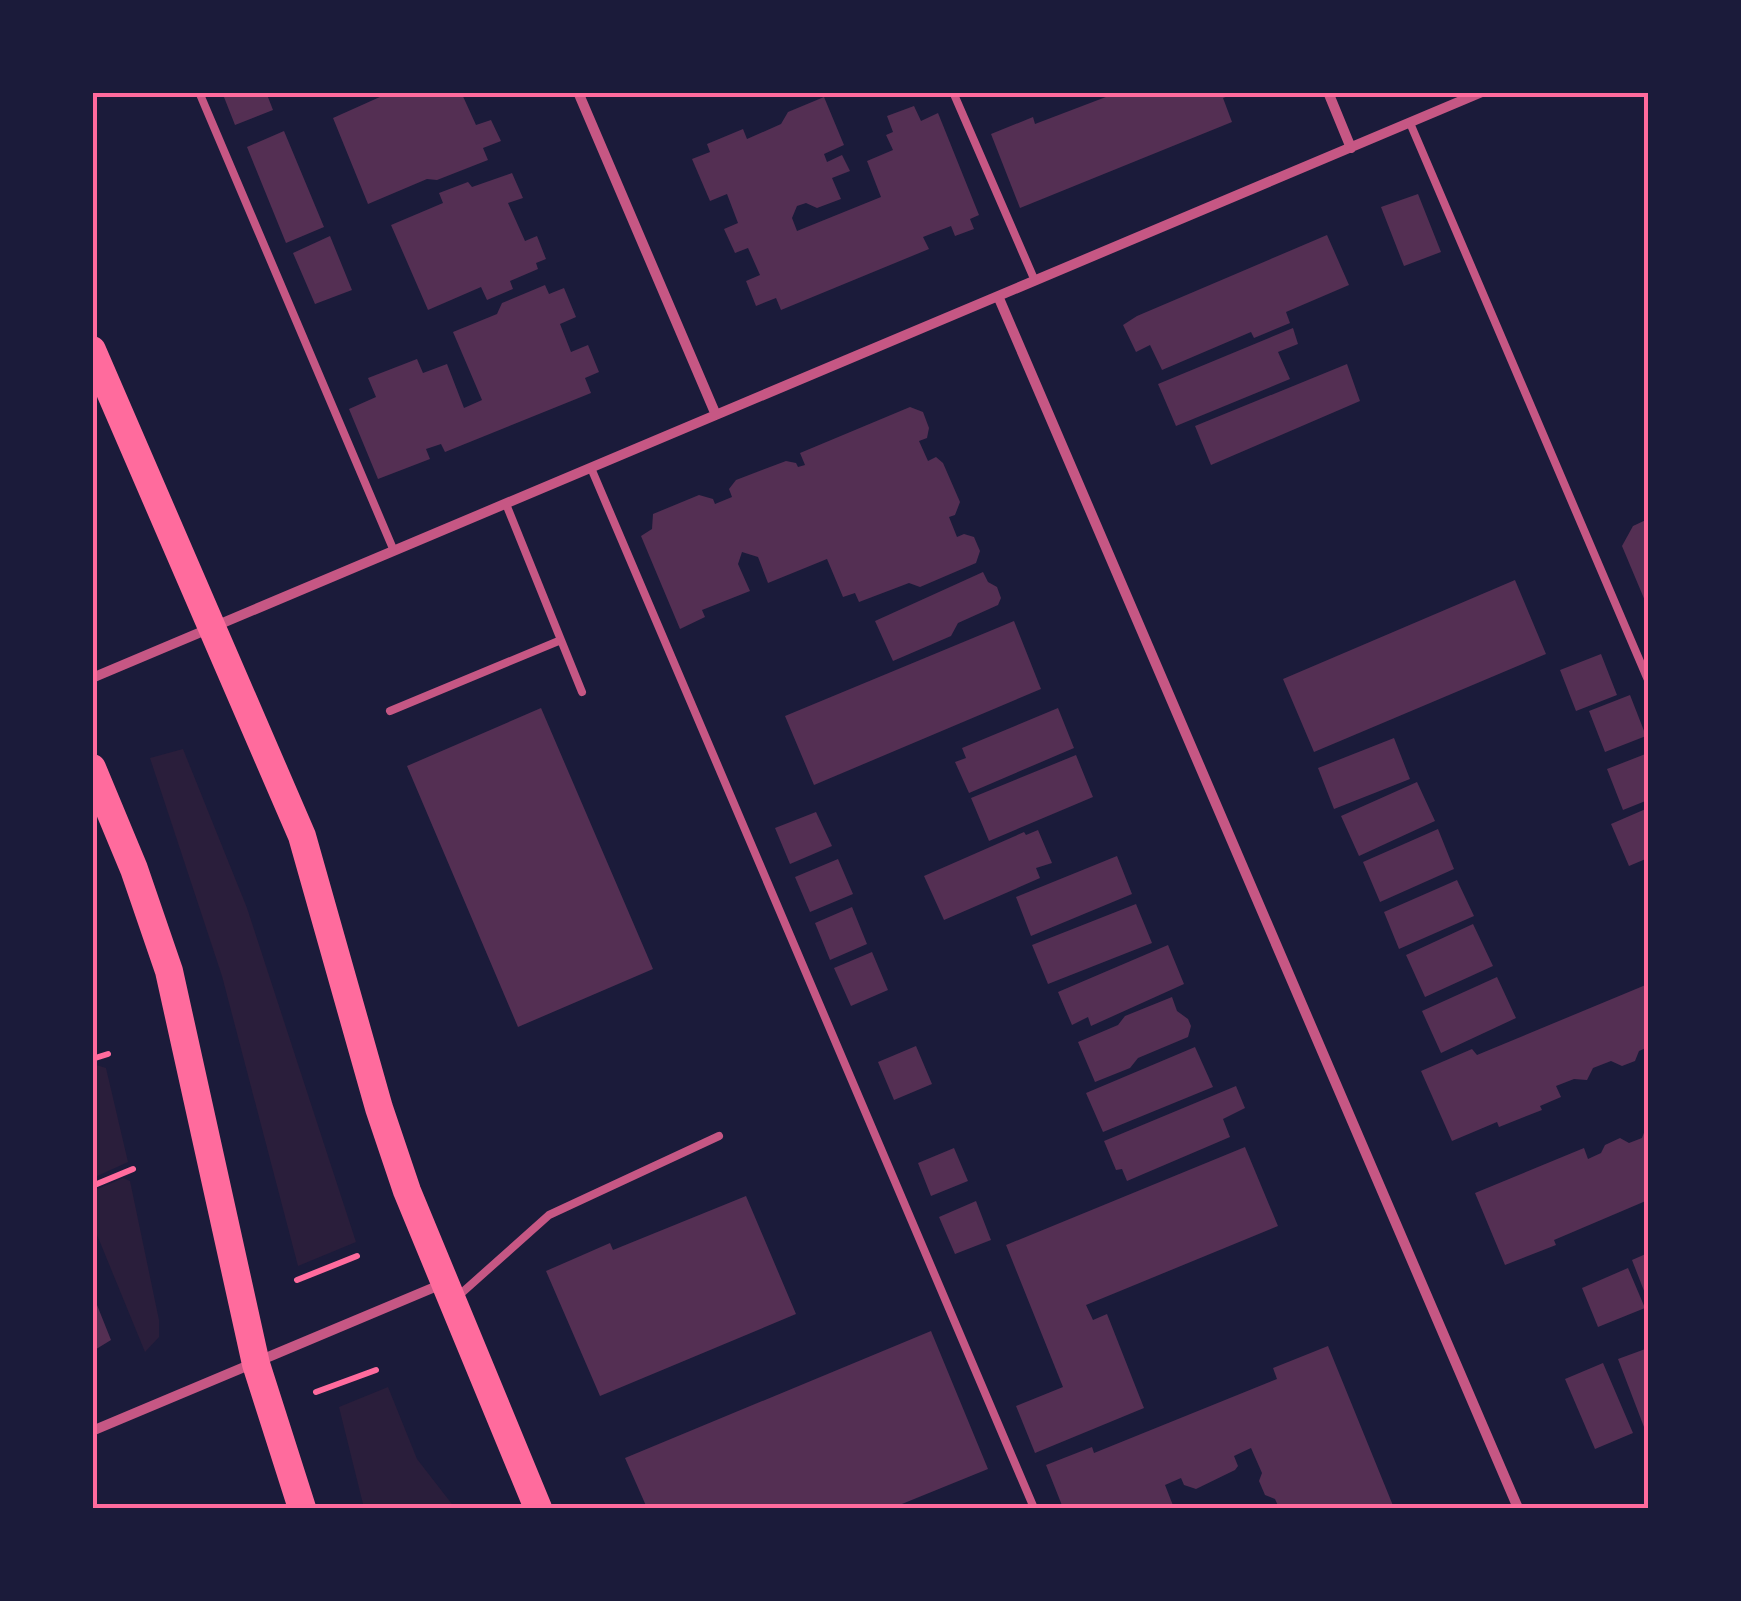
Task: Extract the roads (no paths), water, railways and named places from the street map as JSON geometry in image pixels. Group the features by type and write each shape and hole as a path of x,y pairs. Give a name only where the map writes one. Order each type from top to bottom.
{"highway":[{"path":"92,350 302,836 407,1191 538,1508"},
{"path":"92,768 134,868 169,971 256,1364 302,1508"}],"street":[{"path":"578,92 716,415"},
{"path":"1328,92 1351,148"},
{"path":"92,678 1482,92"},
{"path":"998,296 1518,1508"},
{"path":"92,1431 449,1292"}],"lane":[{"path":"199,92 394,551"},
{"path":"954,92 1035,281"},
{"path":"1410,123 1648,680"},
{"path":"591,468 1034,1508"},
{"path":"506,504 582,692"},
{"path":"390,711 561,640"},
{"path":"449,1292 548,1215 718,1136"}]}
